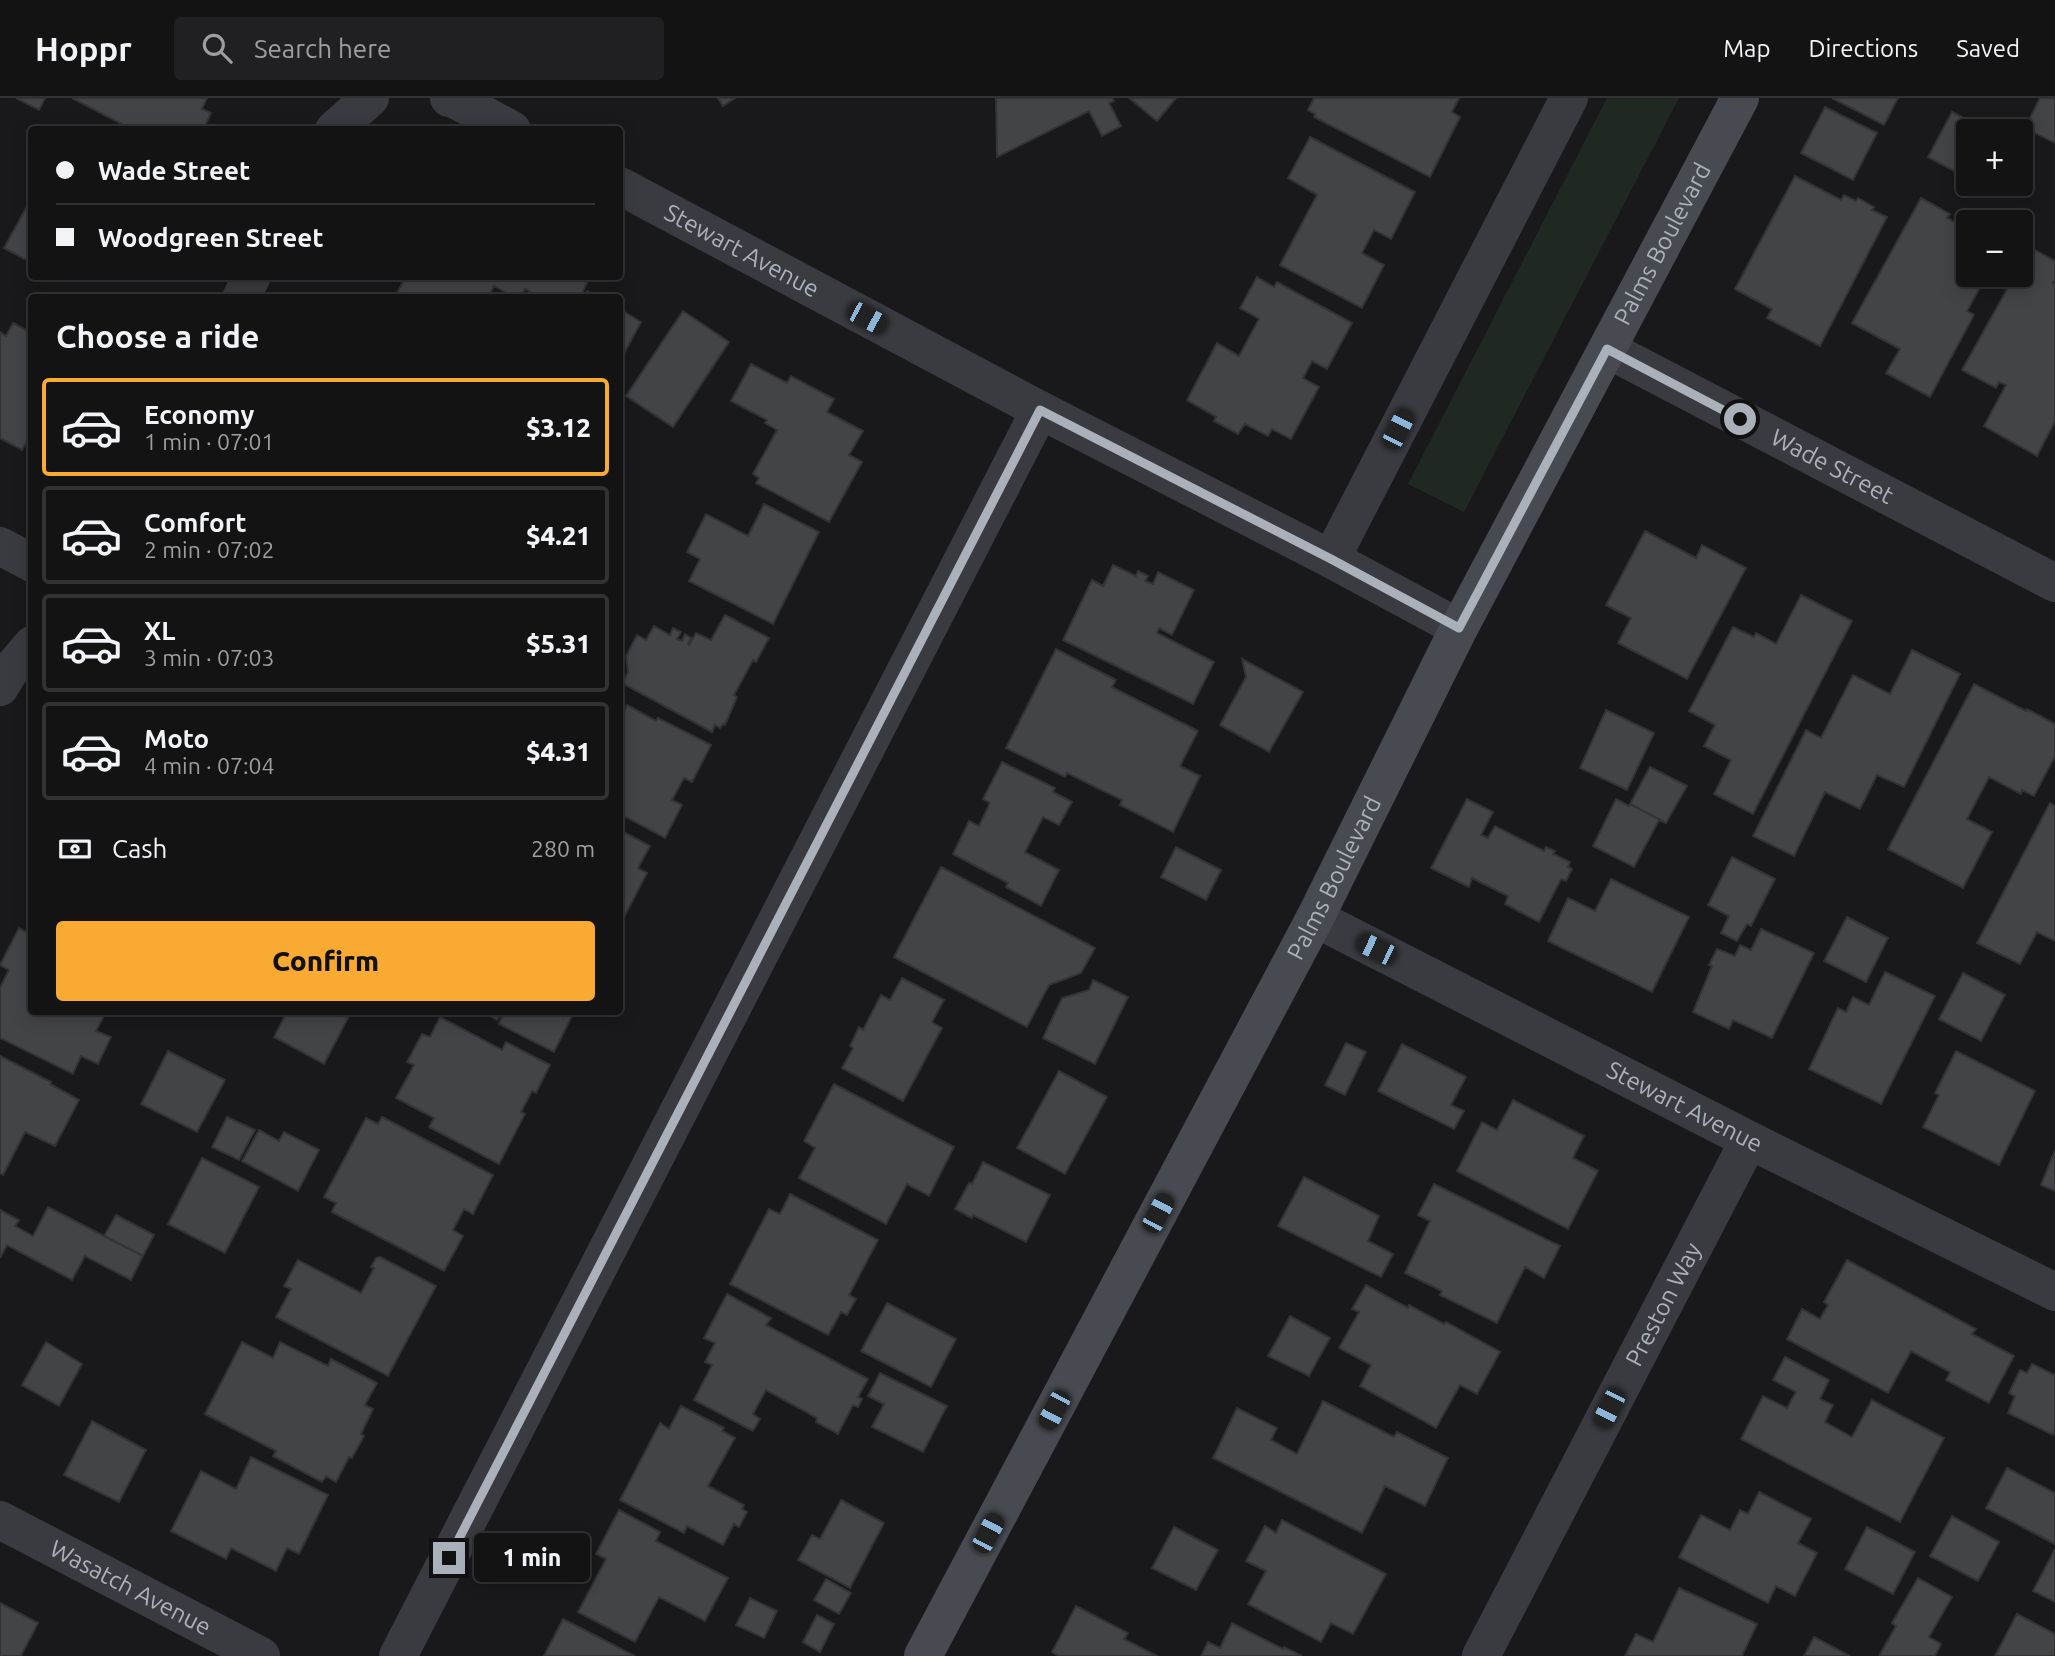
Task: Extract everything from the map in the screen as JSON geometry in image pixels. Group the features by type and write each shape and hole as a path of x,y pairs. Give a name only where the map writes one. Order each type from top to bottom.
{"street":[{"path":"338,126 370,98"},
{"path":"449,98 505,126"},
{"path":"1331,559 1569,98"},
{"name":"Palms Boulevard","path":"923,1656 1315,918 1459,628 1740,98"},
{"name":"Stewart Avenue","path":"623,188 1040,410 1331,559 1459,628"},
{"name":"Wade Street","path":"1607,349 2055,583"},
{"path":"398,1656 1040,410"},
{"path":"0,546 28,561"},
{"path":"0,687 28,650"},
{"name":"Stewart Avenue","path":"1315,918 1749,1140 2055,1292"},
{"name":"Preston Way","path":"1480,1656 1749,1140"},
{"name":"Wasatch Avenue","path":"0,1520 261,1656"}],"shaded area":[{"path":"1607,98 1679,98 1464,512 1408,484"}],"building":[{"path":"16,98 45,98 39,110"},
{"path":"72,98 207,98 202,109 211,113 205,126 125,126"},
{"path":"718,98 735,98 723,106"},
{"path":"996,98 1112,98 1114,101 1109,103 1121,126 1102,136 1089,111 997,157"},
{"path":"1129,98 1176,98 1157,121"},
{"path":"1314,98 1459,98 1452,112 1460,117 1430,177 1314,117 1315,114 1308,110"},
{"path":"1832,98 1898,98 1884,125"},
{"path":"2040,98 2055,98 2055,143 2033,132 2033,119 2030,119"},
{"path":"1825,107 1877,133 1853,180 1801,153"},
{"path":"1952,112 1966,119 1956,119 1956,172 1928,157"},
{"path":"1310,137 1415,192 1391,239 1374,230 1362,253 1384,265 1362,308 1280,265 1317,195 1288,178"},
{"path":"1795,176 1841,200 1844,195 1856,201 1858,198 1874,207 1872,210 1887,217 1820,346 1767,318 1772,309 1735,289"},
{"path":"1921,198 1950,214 1947,218 1956,223 1956,287 1980,287 1967,311 1974,315 1930,397 1886,373 1900,349 1852,323"},
{"path":"28,204 28,261 4,248"},
{"path":"2033,249 2055,261 2055,421 2037,456 1984,426 2006,385 1999,382 1996,388 1962,370 2008,287 2033,287"},
{"path":"1257,277 1274,287 1277,282 1352,323 1327,369 1312,361 1303,378 1319,387 1291,439 1272,429 1268,436 1245,424 1238,434 1214,421 1216,417 1187,400 1217,343 1239,356 1259,319 1240,308"},
{"path":"404,280 581,280 587,283 582,294 534,294 525,289 523,294 508,294 494,286 490,294 397,293"},
{"path":"623,311 641,322 623,355"},
{"path":"683,311 729,342 673,427 626,396"},
{"path":"13,323 28,331 28,440 22,450 0,438 0,332 6,336"},
{"path":"751,364 787,383 791,376 834,399 827,412 863,431 849,455 862,462 829,522 756,483 759,478 753,474 777,430 765,423 767,420 731,401"},
{"path":"764,504 819,532 773,624 689,581 700,559 687,552 706,514 748,536"},
{"path":"1645,531 1696,558 1702,545 1746,568 1687,679 1618,643 1631,618 1606,605"},
{"path":"1113,565 1136,576 1138,571 1148,576 1145,581 1153,584 1158,572 1194,590 1172,635 1159,628 1157,633 1214,662 1193,704 1063,640 1092,580 1103,586"},
{"path":"1801,595 1852,621 1753,814 1714,794 1731,760 1704,746 1715,725 1689,711 1733,627 1754,637 1756,633 1776,644"},
{"path":"725,615 769,638 756,662 753,660 734,695 737,697 725,725 720,728 715,725 712,732 623,684 628,672 626,656 637,635 646,640 654,626 670,635 673,628 681,632 677,639 682,641 685,634 691,638 689,645 696,633 711,640"},
{"path":"1056,649 1116,680 1112,687 1198,731 1180,766 1200,776 1173,832 1120,805 1122,800 1067,773 1065,777 1006,748"},
{"path":"1912,650 1960,674 1904,787 1877,775 1860,809 1825,792 1794,856 1753,836 1806,730 1821,738 1853,675 1890,694"},
{"path":"1242,659 1303,692 1269,752 1220,725 1246,677"},
{"path":"1974,684 2055,724 2055,756 2034,796 2022,790 2021,794 1989,777 1967,819 1992,832 1963,888 1888,849"},
{"path":"627,705 711,745 692,782 684,778 672,800 682,805 665,838 623,816 623,714"},
{"path":"1606,710 1654,733 1627,790 1580,768"},
{"path":"1002,762 1055,788 1053,792 1072,802 1059,825 1043,817 1025,852 1059,870 1041,906 1006,887 1008,883 953,854 969,821 979,826 990,803 983,799"},
{"path":"1650,767 1687,786 1666,823 1630,804"},
{"path":"1467,799 1493,812 1481,835 1488,838 1495,826 1544,851 1546,847 1555,851 1553,854 1570,862 1568,867 1572,869 1566,881 1561,879 1539,922 1505,904 1508,896 1472,878 1469,887 1431,868"},
{"path":"1616,799 1666,823 1659,820 1634,867 1593,846"},
{"path":"2050,803 2055,806 2055,941 2037,932 2020,964 1977,943"},
{"path":"623,832 650,846 638,868 647,873 623,919"},
{"path":"1176,847 1221,870 1206,900 1161,877"},
{"path":"1732,857 1775,879 1751,926 1747,924 1737,941 1721,933 1729,916 1708,905"},
{"path":"941,867 1095,948 1081,973 1049,985 1027,1027 894,957"},
{"path":"1611,879 1689,917 1652,992 1548,941 1568,898 1595,911"},
{"path":"1847,917 1888,938 1866,982 1824,961"},
{"path":"19,928 28,933 28,1015 104,1015 96,1031 111,1037 98,1064 81,1056 73,1074 0,1038 0,988 9,970 0,965"},
{"path":"1761,929 1814,953 1772,1038 1733,1020 1729,1029 1693,1012 1717,949 1735,956 1740,945 1751,950"},
{"path":"1885,972 1935,996 1881,1104 1809,1069 1838,1008 1846,1012 1853,997 1869,1005"},
{"path":"1963,973 2005,995 1981,1041 1939,1019"},
{"path":"902,978 944,1000 932,1022 942,1028 903,1101 842,1068 853,1048 850,1046 859,1027 863,1030 881,995 890,1000"},
{"path":"1093,980 1128,997 1095,1064 1043,1038 1062,998 1089,990"},
{"path":"285,1015 342,1015 348,1018 324,1064 274,1037"},
{"path":"500,1015 572,1015 554,1052 499,1024 502,1017"},
{"path":"440,1017 502,1050 506,1042 550,1065 536,1093 532,1091 521,1112 525,1114 499,1164 429,1127 434,1118 396,1098 414,1065 407,1062 422,1034 430,1037"},
{"path":"1346,1043 1366,1052 1345,1095 1325,1085"},
{"path":"1402,1044 1466,1077 1451,1105 1464,1111 1454,1129 1378,1091"},
{"path":"168,1051 225,1080 197,1132 141,1104"},
{"path":"1956,1051 2035,1091 1999,1165 1923,1127 1939,1095 1935,1093"},
{"path":"0,1056 51,1082 50,1084 79,1100 55,1146 25,1132 3,1175 0,1173"},
{"path":"1059,1071 1107,1097 1065,1174 1017,1148"},
{"path":"834,1084 954,1147 929,1196 907,1184 886,1224 799,1178 815,1148 804,1141"},
{"path":"1513,1100 1584,1136 1573,1158 1598,1171 1568,1229 1457,1171 1482,1122 1497,1130"},
{"path":"227,1117 255,1130 239,1160 212,1147"},
{"path":"382,1117 493,1175 473,1214 464,1209 453,1230 463,1236 444,1271 332,1212 336,1203 324,1197 366,1118 378,1124"},
{"path":"259,1130 279,1141 284,1132 319,1150 298,1191 242,1161"},
{"path":"2055,1150 2055,1191 2041,1185"},
{"path":"202,1158 259,1187 225,1253 168,1224"},
{"path":"983,1162 1050,1195 1026,1242 973,1215 972,1218 955,1209"},
{"path":"1304,1177 1379,1216 1368,1241 1393,1254 1381,1277 1278,1226"},
{"path":"1434,1184 1560,1246 1544,1278 1525,1267 1497,1323 1440,1295 1442,1291 1405,1273 1430,1221 1418,1215"},
{"path":"790,1194 878,1240 849,1295 856,1299 847,1315 841,1312 828,1335 730,1284 769,1209 780,1214"},
{"path":"48,1207 143,1256 131,1280 85,1256 72,1280 7,1245 0,1258 0,1210 19,1220 15,1226 33,1236"},
{"path":"116,1215 154,1235 143,1256 104,1236"},
{"path":"380,1257 436,1286 388,1376 276,1317 291,1289 284,1286 298,1260 361,1293 374,1268 371,1267 376,1258"},
{"path":"1847,1260 1976,1329 1972,1334 2014,1356 1989,1403 1946,1380 1950,1372 1911,1351 1888,1393 1787,1339 1802,1309 1820,1319 1828,1305 1824,1302"},
{"path":"1366,1285 1408,1308 1409,1305 1444,1324 1446,1322 1500,1352 1477,1394 1460,1385 1436,1428 1360,1386 1371,1365 1339,1348 1359,1312 1352,1309"},
{"path":"727,1294 771,1318 766,1325 868,1379 858,1397 862,1399 858,1407 853,1405 838,1434 816,1422 817,1418 766,1390 753,1414 760,1419 753,1431 694,1400 712,1365 705,1362 715,1343 704,1338"},
{"path":"887,1303 956,1339 931,1387 861,1351"},
{"path":"1290,1316 1330,1338 1309,1376 1268,1356"},
{"path":"46,1342 82,1364 59,1406 22,1385"},
{"path":"242,1342 273,1358 280,1342 328,1366 331,1359 377,1383 365,1405 373,1409 361,1434 364,1436 336,1482 326,1476 322,1482 273,1456 276,1451 205,1414"},
{"path":"1785,1357 1829,1380 1820,1399 1833,1405 1825,1422 1852,1437 1872,1400 1944,1438 1900,1522 1741,1439 1763,1396 1787,1408 1796,1392 1773,1380"},
{"path":"2032,1364 2055,1375 2053,1435 2008,1413 2015,1396 2009,1393 2020,1370 2027,1373"},
{"path":"880,1373 947,1406 923,1452 872,1427 884,1404 868,1396"},
{"path":"1323,1401 1394,1437 1397,1432 1448,1458 1425,1506 1385,1486 1362,1533 1213,1458 1237,1408 1277,1428 1271,1440 1297,1454"},
{"path":"681,1406 724,1428 722,1431 735,1438 708,1486 744,1505 742,1509 747,1512 739,1527 734,1524 723,1545 687,1526 684,1533 620,1500 660,1423 669,1429"},
{"path":"92,1421 146,1450 119,1502 64,1475"},
{"path":"251,1457 328,1495 299,1554 287,1548 276,1571 231,1548 226,1559 171,1531 201,1471 236,1489"},
{"path":"2007,1468 2055,1493 2055,1544 1986,1508"},
{"path":"1759,1492 1811,1519 1798,1543 1817,1553 1795,1596 1776,1586 1768,1603 1679,1557 1701,1515 1730,1530 1740,1510 1748,1514"},
{"path":"841,1500 884,1523 850,1588 798,1560 812,1535 820,1539"},
{"path":"619,1510 660,1532 656,1541 728,1578 705,1621 659,1597 635,1642 578,1612 606,1559 596,1554"},
{"path":"1952,1516 1999,1542 1978,1581 1930,1556"},
{"path":"1282,1520 1386,1574 1353,1634 1331,1623 1321,1642 1248,1604 1266,1571 1246,1561 1265,1526 1276,1533"},
{"path":"1174,1527 1218,1550 1196,1590 1152,1568"},
{"path":"1867,1527 1915,1552 1893,1594 1845,1569"},
{"path":"2055,1549 2055,1602 2033,1591"},
{"path":"1918,1578 1952,1597 1929,1637 1941,1644 1935,1656 1879,1656 1896,1626 1892,1623"},
{"path":"826,1579 851,1593 839,1614 814,1600"},
{"path":"1679,1588 1757,1624 1742,1656 1625,1656 1636,1634 1653,1642"},
{"path":"750,1598 777,1611 764,1638 736,1625"},
{"path":"0,1603 38,1623 21,1656 0,1656"},
{"path":"1076,1606 1128,1633 1124,1639 1157,1656 1059,1656 1052,1652"},
{"path":"2017,1614 2055,1634 2055,1656 1995,1656"},
{"path":"817,1615 834,1624 820,1652 803,1642"},
{"path":"563,1619 635,1656 544,1656"},
{"path":"1232,1623 1302,1656 1201,1656 1208,1642 1220,1648"},
{"path":"1814,1637 1850,1656 1804,1656"}],"route":[{"path":"449,1558 1040,410 1331,559 1459,628 1607,349 1740,419"}]}
